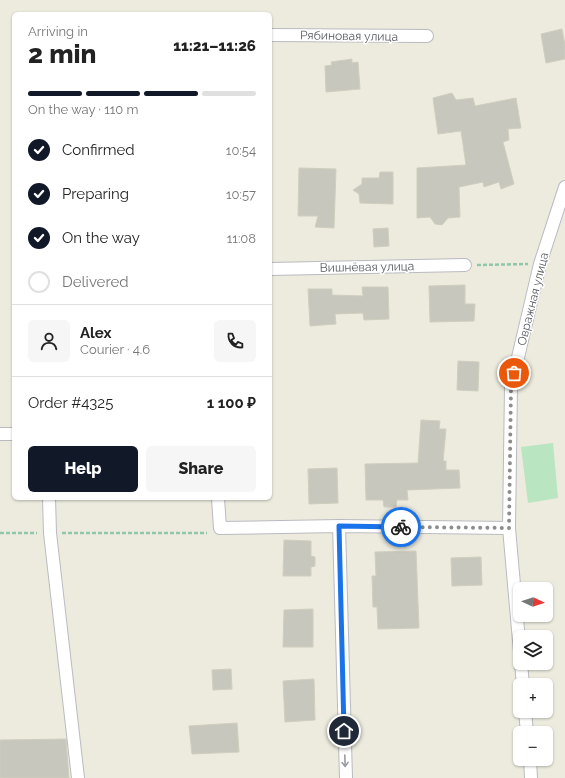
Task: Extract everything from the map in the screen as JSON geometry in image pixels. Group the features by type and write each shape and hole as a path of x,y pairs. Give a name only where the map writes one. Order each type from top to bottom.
{"street":[{"name":"Рябиновая улица","path":"272,35 427,36"},
{"name":"Овражная улица","path":"518,630 509,528 511,387 540,264 565,187"},
{"name":"Вишнёвая улица","path":"272,269 465,265"},
{"path":"0,434 12,434"},
{"path":"49,500 50,533 78,778"},
{"path":"218,500 220,528 339,526 509,528"},
{"path":"339,526 346,778"},
{"path":"530,766 531,778"}],"path":[{"path":"465,265 540,264"},
{"path":"0,533 205,533 220,528"}],"green space":[{"path":"553,443 558,498 528,503 521,447"}],"building":[{"path":"562,29 565,45 565,59 546,63 541,34"},
{"path":"352,59 352,63 358,62 360,89 326,92 325,66 332,65 331,62"},
{"path":"452,93 456,100 473,98 475,106 516,98 521,128 508,129 509,140 503,142 514,184 501,189 499,182 484,187 483,182 459,187 460,217 448,218 442,225 435,224 430,217 417,218 417,168 466,165 461,131 438,134 433,98"},
{"path":"299,168 336,169 334,228 315,227 318,216 298,216"},
{"path":"380,172 393,172 393,204 360,203 359,194 353,190 362,184 362,178 379,178"},
{"path":"388,228 389,246 374,247 373,229"},
{"path":"465,285 465,304 475,304 474,321 430,322 429,286"},
{"path":"362,287 388,287 389,319 364,320 363,313 335,314 336,324 310,326 308,289 332,289 332,295 363,296"},
{"path":"458,361 479,362 478,391 457,390"},
{"path":"421,420 440,421 439,429 446,429 443,461 446,461 446,470 459,470 460,488 407,490 408,500 397,500 396,507 384,507 383,500 366,500 365,464 418,463"},
{"path":"337,468 338,503 309,504 308,469"},
{"path":"284,540 311,541 311,556 315,557 315,566 311,567 311,576 283,576"},
{"path":"416,551 419,628 378,629 377,607 373,607 372,576 376,576 375,552"},
{"path":"481,557 482,585 452,586 451,558"},
{"path":"313,609 313,647 283,647 284,610"},
{"path":"231,669 232,689 213,690 212,670"},
{"path":"314,679 315,720 285,722 283,681"},
{"path":"237,723 239,752 192,754 189,726"},
{"path":"66,739 69,778 0,778 0,740"}],"way so far":[{"path":"401,527 509,528 511,387 514,373"}],"route":[{"path":"344,731 339,526 401,527"}]}
